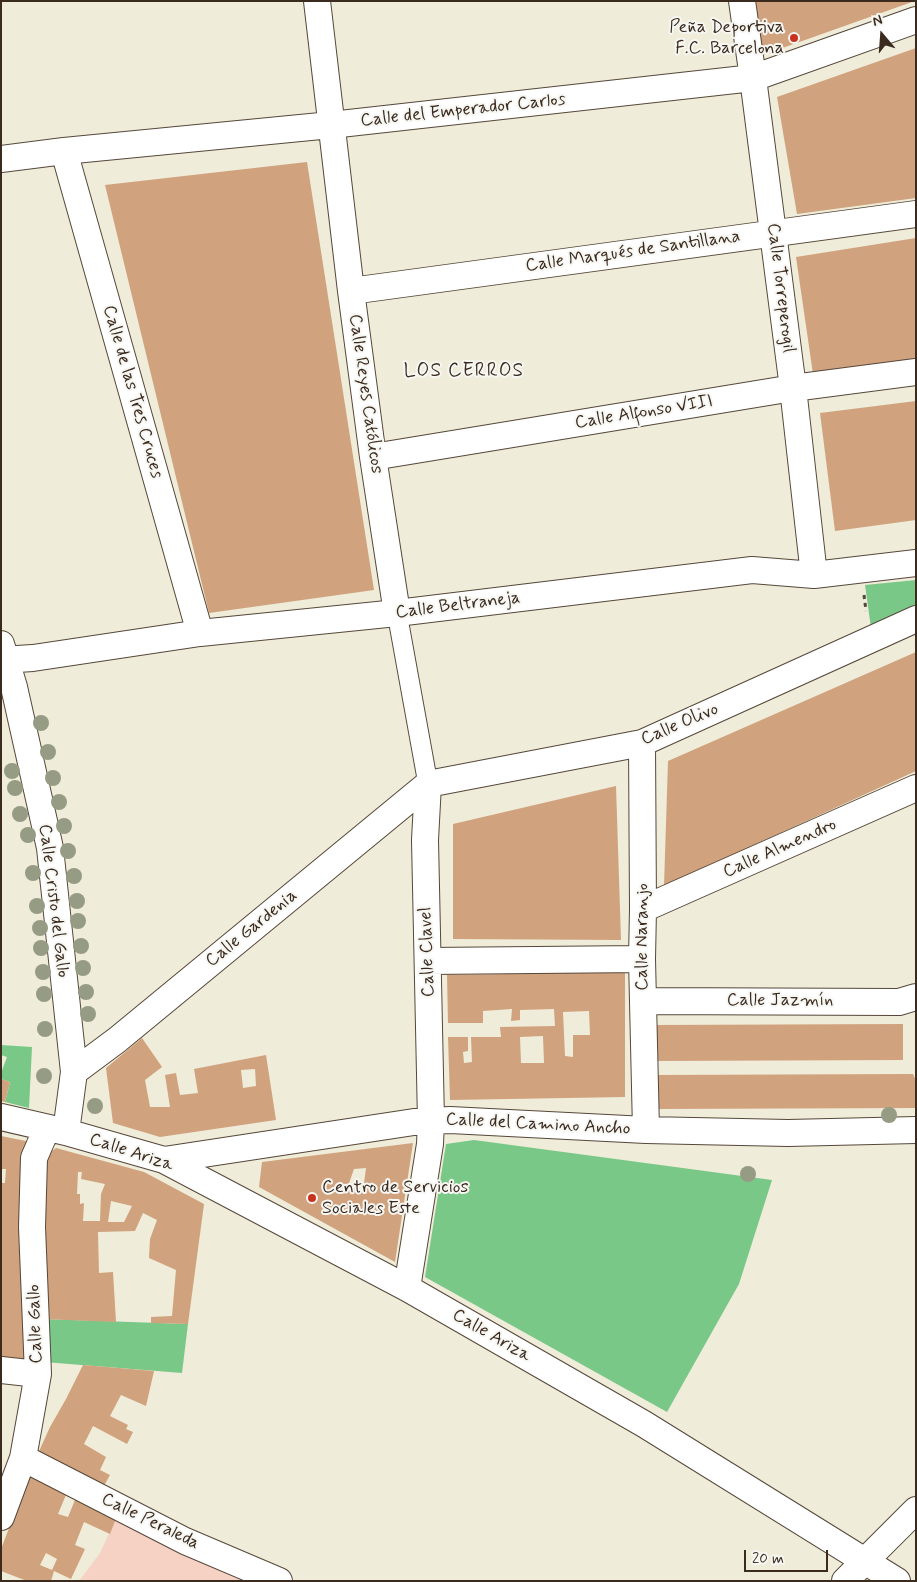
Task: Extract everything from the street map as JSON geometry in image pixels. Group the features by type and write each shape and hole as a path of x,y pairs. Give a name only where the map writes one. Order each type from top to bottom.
{"street":[{"name":"Calle Reyes Católicos","path":"317,1 351,291 373,456 397,613 428,784"},
{"name":"Calle Torreperogil","path":"742,1 793,388 814,575"},
{"name":"Calle del Emperador Carlos","path":"1,159 64,151 331,125 753,78 916,20"},
{"name":"Calle de las Tres Cruces","path":"64,151 200,633"},
{"name":"Calle Marqués de Santillana","path":"351,291 916,214"},
{"name":"Calle Alfonso VIII","path":"373,456 793,388 916,372"},
{"name":"Calle Beltraneja","path":"3,654 33,658 200,633 397,613 752,570 814,575 916,563"},
{"name":"Calle Olivo","path":"428,784 642,743 916,619"},
{"name":"Calle Cristo del Gallo","path":"3,654 50,848 74,1072 57,1130"},
{"name":"Calle Naranjo","path":"642,743 642,959 646,1130"},
{"name":"Calle Clavel","path":"407,1288 432,1121 425,840 428,784"},
{"name":"Calle Gardenia","path":"74,1072 125,1033 428,784"},
{"name":"Calle Almendro","path":"643,909 916,788"},
{"path":"428,960 642,959"},
{"name":"Calle Jazmín","path":"643,1001 899,1002 916,997"},
{"name":"Calle Ariza","path":"1,1117 57,1130 164,1160 407,1288 644,1424 897,1581"},
{"name":"Calle del Camino Ancho","path":"164,1160 432,1121 450,1120 646,1130 788,1133 916,1130"},
{"name":"Calle Gallo","path":"1,1517 23,1458 38,1374 32,1227 34,1158 57,1130"},
{"path":"1,1370 38,1374"},
{"name":"Calle Peraleda","path":"23,1458 185,1540 279,1581"},
{"path":"845,1581 916,1510"}],"path":[{"path":"864,594 866,612"}],"shaded area":[{"path":"117,1516 250,1581 79,1581 100,1553"}],"green space":[{"path":"916,580 916,607 871,628 865,585"},
{"path":"1,1045 32,1047 29,1108 5,1102 10,1082 1,1079 1,1073 7,1057 1,1055"},
{"path":"474,1140 772,1180 739,1284 667,1412 425,1277 446,1144"},
{"path":"43,1319 188,1324 182,1373 44,1362"}],"building":[{"path":"752,1 912,1 912,2 760,56"},
{"path":"916,48 916,198 797,214 777,97"},
{"path":"307,162 374,590 209,613 105,185"},
{"path":"916,238 916,360 813,374 796,257"},
{"path":"916,401 916,520 835,531 820,413"},
{"path":"916,652 916,771 664,886 668,761"},
{"path":"616,786 621,940 453,939 453,824"},
{"path":"625,972 625,1097 450,1100 448,1037 468,1037 468,1051 463,1052 464,1063 472,1062 471,1037 501,1037 500,1027 555,1026 554,1009 520,1010 520,1020 511,1021 512,1009 483,1011 483,1023 448,1023 447,975","holes":["589,1011 590,1035 573,1035 573,1057 565,1056 563,1012","543,1036 544,1063 521,1063 520,1037"]},
{"path":"903,1024 903,1060 653,1061 653,1025"},
{"path":"142,1038 162,1067 145,1080 150,1107 170,1107 165,1075 176,1073 180,1095 198,1093 194,1069 266,1055 276,1120 160,1137 113,1123 106,1068","holes":["255,1069 256,1086 243,1088 241,1070"]},
{"path":"913,1074 916,1081 916,1108 654,1109 653,1075"},
{"path":"1,1079 10,1082 5,1102 1,1101"},
{"path":"1,1136 26,1141 28,1363 1,1361 1,1183 5,1183 6,1169 1,1169"},
{"path":"413,1143 395,1262 259,1187 262,1162","holes":["366,1168 363,1191 348,1186 354,1169"]},
{"path":"56,1148 144,1172 204,1204 188,1324 151,1323 151,1317 172,1316 176,1270 149,1258 150,1239 157,1220 143,1213 135,1231 98,1232 99,1273 113,1272 116,1322 43,1319 41,1159","holes":["78,1172 82,1172 81,1179 105,1184 101,1194 100,1221 83,1221 84,1203 80,1204 80,1194 77,1194","111,1201 132,1206 124,1222 108,1222"]},
{"path":"83,1365 154,1371 146,1406 121,1395 110,1416 128,1425 126,1429 133,1432 127,1444 93,1426 84,1444 106,1457 100,1470 110,1475 101,1491 36,1458"},
{"path":"31,1471 68,1490 58,1514 68,1517 77,1495 117,1516 110,1534 84,1522 75,1545 85,1549 71,1579 54,1571 51,1581 27,1581 1,1571 1,1549","holes":["46,1553 57,1559 52,1570 40,1565"]}],"place":[{"name":"Peña Deportiva F.C. Barcelona","path":"794,38"},
{"name":"Centro de Servicios Sociales Este","path":"312,1198"}],"district":[{"name":"LOS CERROS","path":"464,372"}]}
